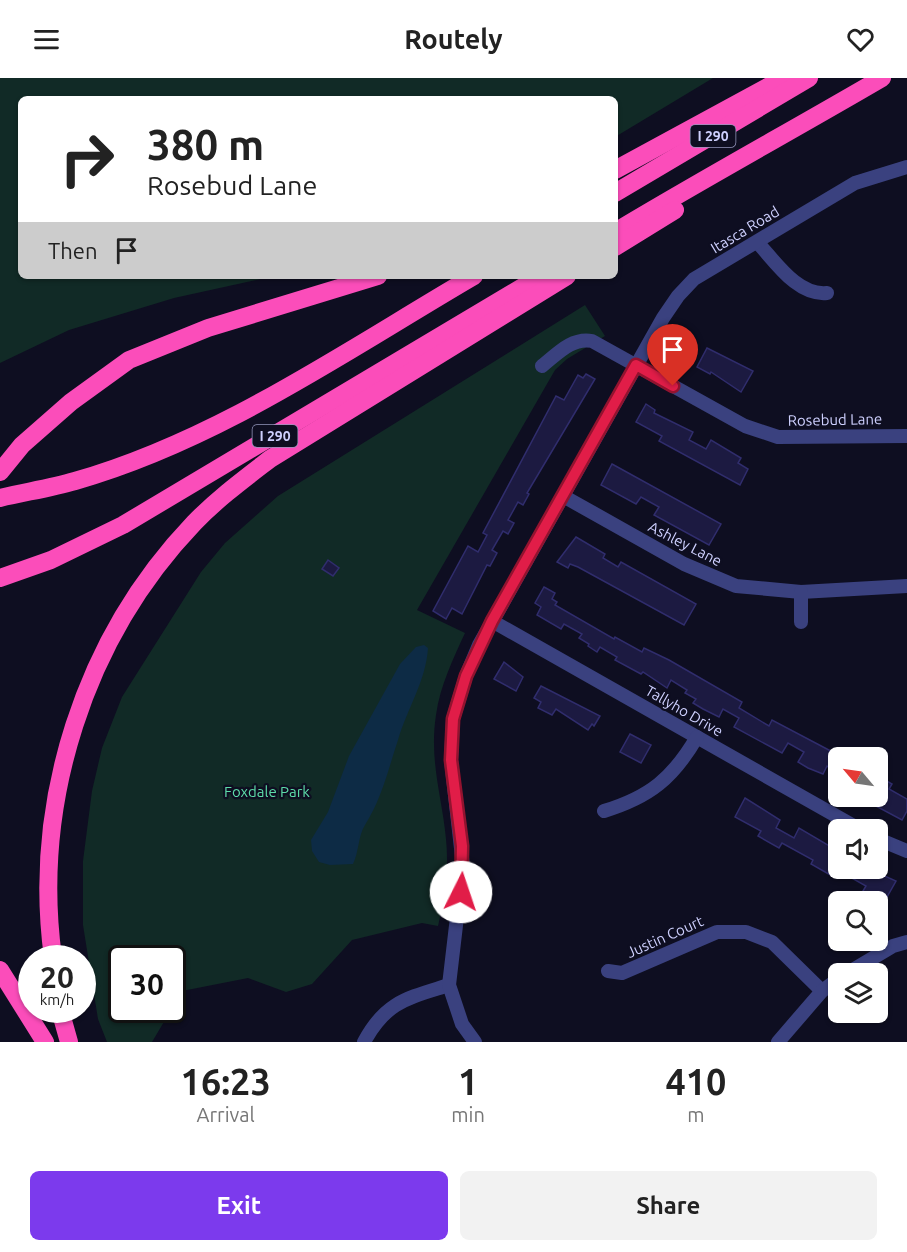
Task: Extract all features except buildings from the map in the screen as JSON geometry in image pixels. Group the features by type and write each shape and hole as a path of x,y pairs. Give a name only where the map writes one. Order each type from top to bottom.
{"highway":[{"path":"618,168 784,78"},
{"name":"I 290","path":"618,192 810,78"},
{"name":"I 290","path":"618,230 714,172 775,141 882,78"},
{"path":"618,245 685,204 775,141"},
{"path":"0,472 22,445 71,402 129,360 208,328 368,279"},
{"name":"I 290","path":"0,498 76,481 186,438 249,408 469,279"},
{"name":"I 290","path":"0,578 51,560 123,525 536,279"},
{"path":"52,945 47,865 60,772 78,713 101,657 130,605 162,560 193,524 229,491 270,459 562,279"},
{"path":"0,970 45,1042"},
{"path":"64,1023 69,1042"}],"street":[{"name":"Itasca Road","path":"449,985 463,866 451,760 453,719 466,676 492,621 636,365 678,296 694,279 855,183 907,167"},
{"path":"757,242 793,281 818,294 827,293"},
{"name":"Rosebud Lane","path":"542,366 571,343 582,339 592,341 745,426 778,437 907,436"},
{"name":"Ashley Lane","path":"563,496 684,564 736,586 801,591 907,586"},
{"path":"801,591 801,622"},
{"name":"Tallyho Drive","path":"492,621 842,819"},
{"path":"604,811 626,804 655,789 681,764 697,737"},
{"path":"888,843 907,851"},
{"name":"Justin Court","path":"608,971 622,973 717,932 746,932 772,942 822,991"},
{"path":"864,963 893,946 907,942"},
{"path":"364,1042 372,1026 398,1001 449,985 462,1024 475,1042"},
{"path":"778,1042 828,986"}],"green space":[{"path":"0,78 713,78 618,135 618,96 18,96 18,279 260,279 174,298 69,330 0,363"},
{"name":"Foxdale Park","path":"585,305 605,336 567,359 555,370 417,610 465,633 444,683 434,732 435,763 447,850 446,883 438,926 422,923 352,940 312,984 286,992 248,978 186,990 186,945 108,945 108,1023 163,1023 152,1042 107,1042 96,1006 96,945 86,945 83,925 83,861 92,791 102,748 122,697 201,572 225,543 278,496"}],"water":[{"path":"424,645 428,648 424,672 380,794 363,829 353,864 330,865 319,862 312,851 311,840 328,812 349,756 400,664 416,647"}],"route":[{"path":"461,892 462,846 451,760 453,719 466,676 492,621 636,365 673,386"}]}
